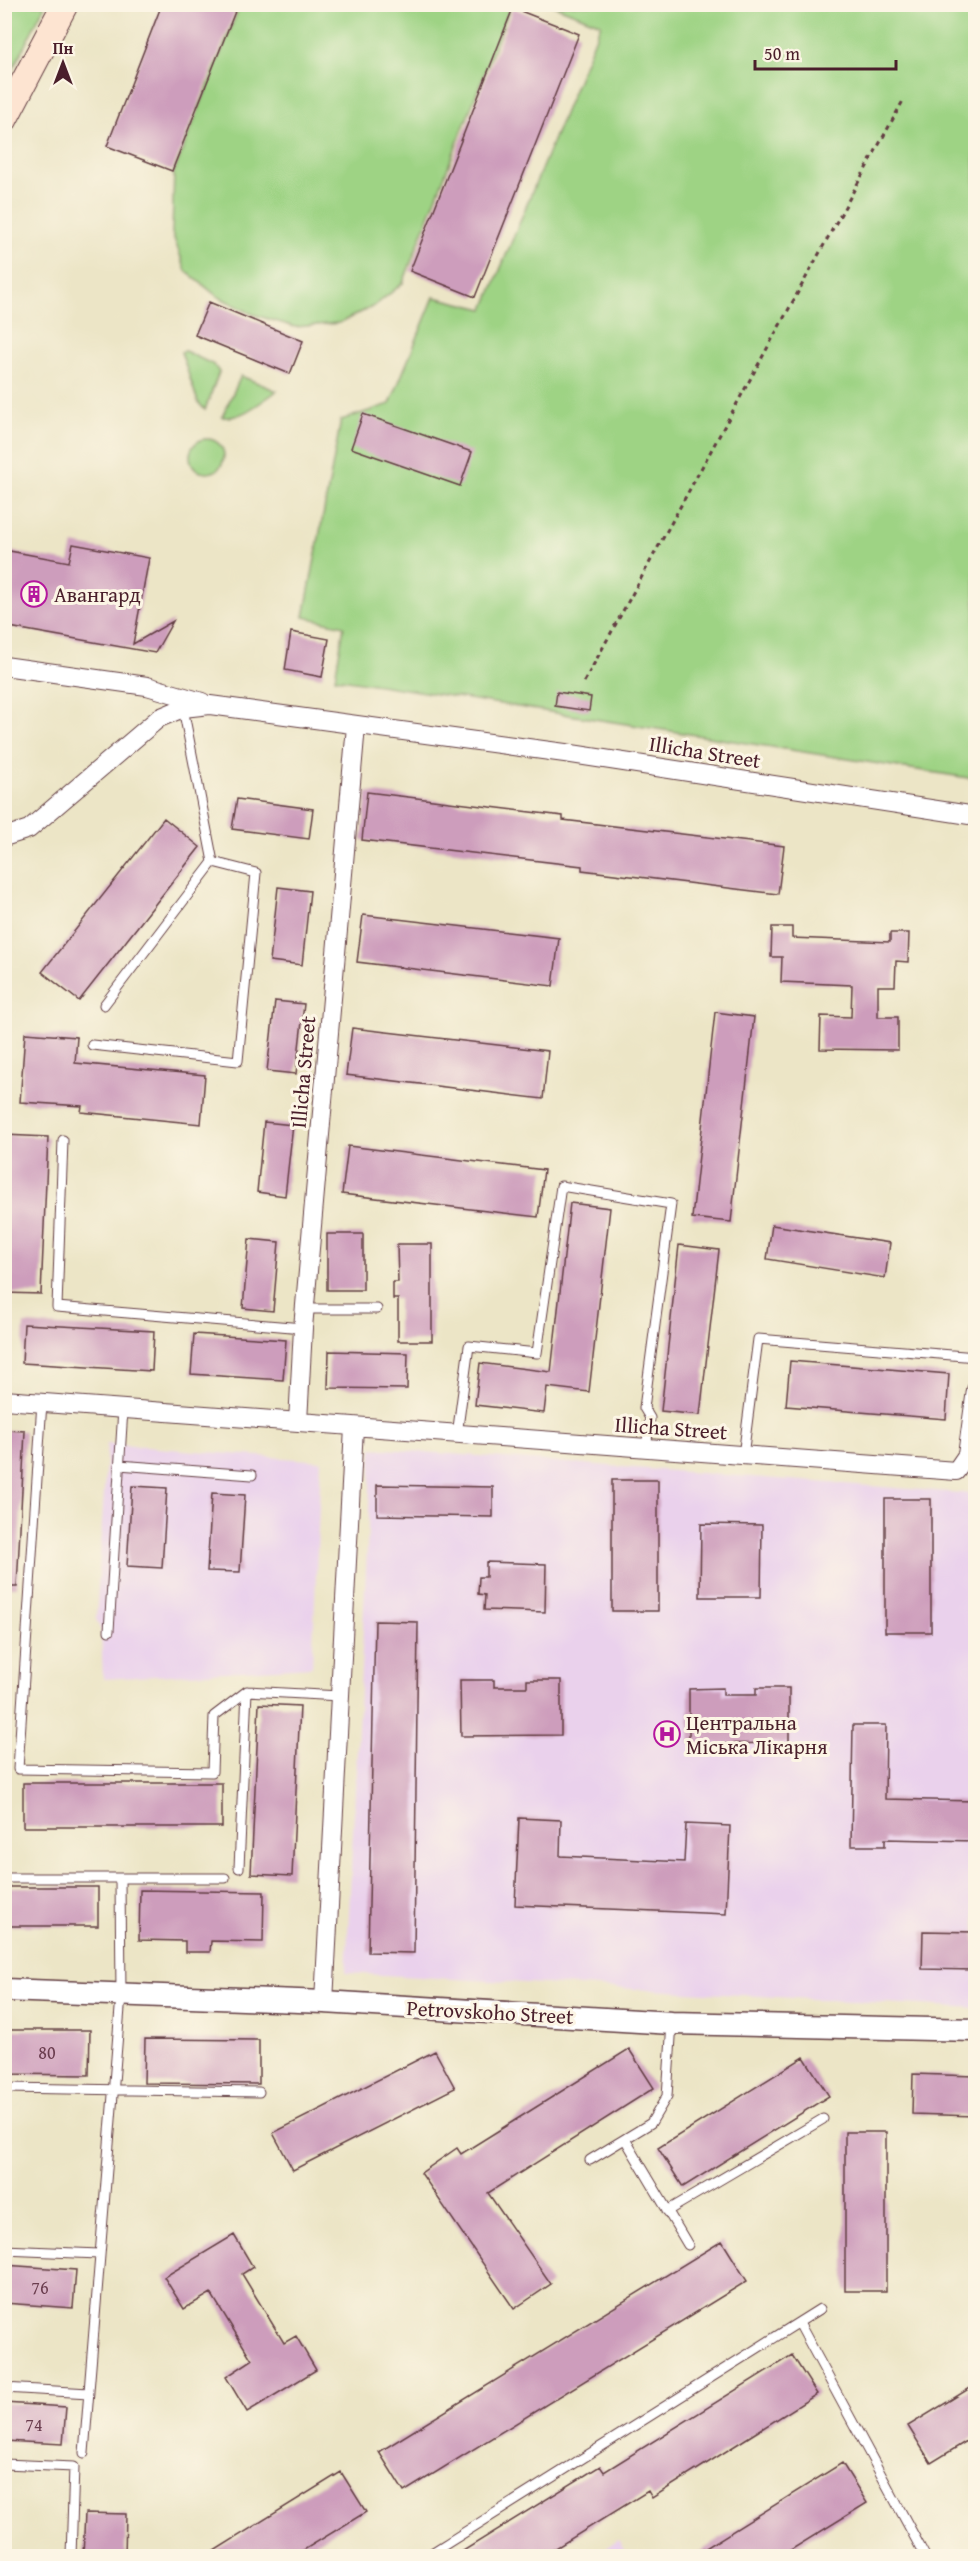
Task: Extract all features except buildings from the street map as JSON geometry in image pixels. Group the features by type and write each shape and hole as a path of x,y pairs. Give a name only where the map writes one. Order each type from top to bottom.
{"main road":[{"path":"4,120 65,4"}],"street":[{"path":"4,666 147,686 210,705"},
{"name":"Illicha Street","path":"4,837 29,829 136,735 159,718 183,708 210,705 565,753 975,816"},
{"name":"Illicha Street","path":"298,1422 303,1328 356,726"},
{"name":"Illicha Street","path":"4,1400 956,1471 971,1455 975,1390"},
{"path":"324,2002 354,1426"},
{"name":"Petrovskoho Street","path":"4,1990 324,2002 672,2024 975,2030"}],"lane":[{"path":"104,1005 213,862 183,708"},
{"path":"92,1045 238,1061 256,873 213,862"},
{"path":"63,1140 57,1308 303,1328"},
{"path":"457,1435 469,1346 537,1353 561,1186 671,1204 644,1408 650,1418 646,1448"},
{"path":"305,1309 377,1309"},
{"path":"743,1456 758,1339 975,1357"},
{"path":"42,1402 18,1769 212,1773 214,1716 247,1691 340,1696"},
{"path":"109,1631 123,1409"},
{"path":"119,1465 252,1475"},
{"path":"239,1868 247,1691"},
{"path":"4,1878 225,1878"},
{"path":"84,2453 121,1996 120,1878"},
{"path":"590,2160 651,2123 667,2096 672,2024"},
{"path":"4,2088 259,2092"},
{"path":"667,2211 823,2119"},
{"path":"625,2139 688,2245"},
{"path":"4,2250 99,2254"},
{"path":"427,2556 820,2309"},
{"path":"799,2323 924,2556"},
{"path":"4,2388 89,2393"},
{"path":"4,2463 74,2467 71,2556"}],"path":[{"path":"584,682 904,99"}],"shaded area":[{"path":"107,1444 321,1461 312,1667 103,1679 101,1631 96,1619"},
{"name":"Центральна Міська Лікарня","path":"372,1448 975,1494 975,2008 346,1973"},
{"path":"619,2540 628,2556 593,2556"}],"green space":[{"path":"4,5 45,5 5,85"},
{"path":"240,5 511,5 403,283 374,306 339,323 295,327 252,314 217,296 186,271 172,233 174,172"},
{"path":"552,5 975,5 975,779 335,678 344,626 304,617 341,420 390,404 434,297 484,309 601,24"},
{"path":"185,351 214,365 219,372 205,410 198,402 181,352"},
{"path":"241,376 277,391 244,413 222,417"},
{"path":"207,439 219,444 224,456 219,468 207,473 195,468 190,456 195,444"}],"place":[{"name":"Авангард","path":"34,594"},
{"name":"Центральна Міська Лікарня","path":"667,1734"}]}
